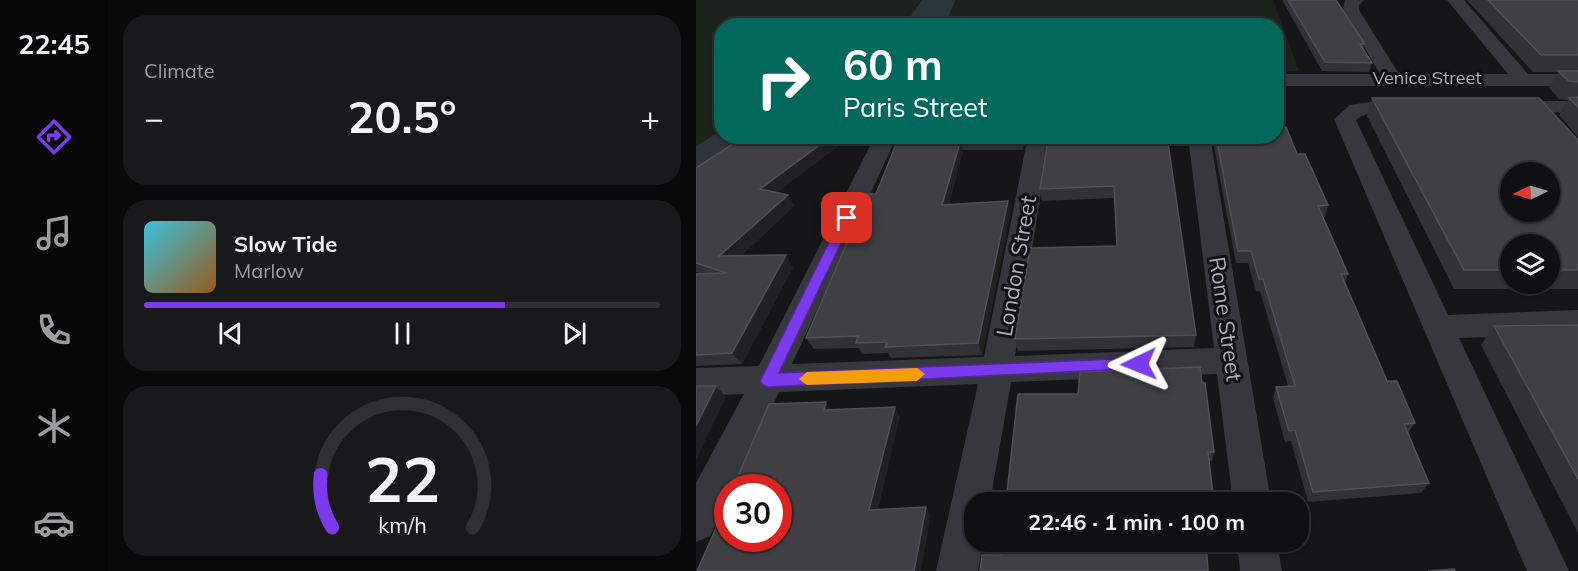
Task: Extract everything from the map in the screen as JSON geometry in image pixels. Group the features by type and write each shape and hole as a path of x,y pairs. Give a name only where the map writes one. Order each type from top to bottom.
{"street":[{"path":"1356,0 1352,3 1351,10 1392,78"},
{"path":"1455,0 1522,79"},
{"name":"Venice Street","path":"1284,80 1392,78 1578,80"},
{"path":"1423,107 1366,107 1351,112 1345,119 1548,571"},
{"path":"1491,107 1578,107"},
{"path":"1537,107 1558,130"},
{"path":"696,522 768,381 882,144"},
{"name":"London Street","path":"957,571 997,370 1038,144"},
{"name":"Rome Street","path":"1200,144 1251,492"},
{"path":"1438,327 1578,322"},
{"path":"696,382 768,381 1233,360"},
{"path":"1258,552 1261,571"}],"shaded area":[{"path":"696,0 922,0 912,18 714,18 714,139 696,150"},
{"path":"957,0 1273,0 1280,18 948,18"},
{"path":"1284,30 1299,71 1284,72"}],"building":[{"path":"1288,0 1336,0 1365,44 1360,44 1372,63 1325,62"},
{"path":"1488,0 1578,0 1578,55 1541,55"},
{"path":"1558,71 1578,71 1578,82 1569,81"},
{"path":"1578,97 1578,107 1569,98"},
{"path":"1372,98 1539,98 1578,140 1578,270 1560,270 1560,234 1500,234 1500,270 1464,270"},
{"path":"1284,127 1286,127 1297,154 1305,154 1328,205 1318,206 1348,274 1341,274 1387,381 1397,381 1415,423 1404,424 1429,483 1313,492 1295,430 1289,431 1276,387 1295,386 1263,279 1259,279 1251,251 1238,251 1218,144 1284,144"},
{"path":"733,144 821,144 760,189 788,195 719,256 786,255 732,353 696,355 696,274 727,273 696,263 696,168"},
{"path":"896,144 960,144 942,205 1008,201 978,343 885,347 887,342 856,343 858,336 806,338 868,194 876,194"},
{"path":"1048,144 1168,144 1196,335 1015,339 1030,248 1117,246 1114,186 1040,189"},
{"path":"1578,325 1578,479 1494,326"},
{"path":"1200,367 1202,383 1205,383 1214,452 1208,452 1213,492 1007,492 1018,394 1078,394 1080,372"},
{"path":"696,386 716,386 696,426"},
{"path":"826,402 824,410 895,407 869,510 926,507 914,571 697,571 714,533 714,552 792,552 792,474 739,474 769,404"},
{"path":"1000,552 1207,552 1208,571 980,571 982,555 1000,555"},
{"path":"1454,569 1455,571 1428,571"}],"waterway":[{"path":"930,18 939,0"},
{"path":"696,168 734,144"}],"slow traffic":[{"path":"807,379 917,374"}],"route":[{"path":"847,218 768,381 1139,364"}]}
